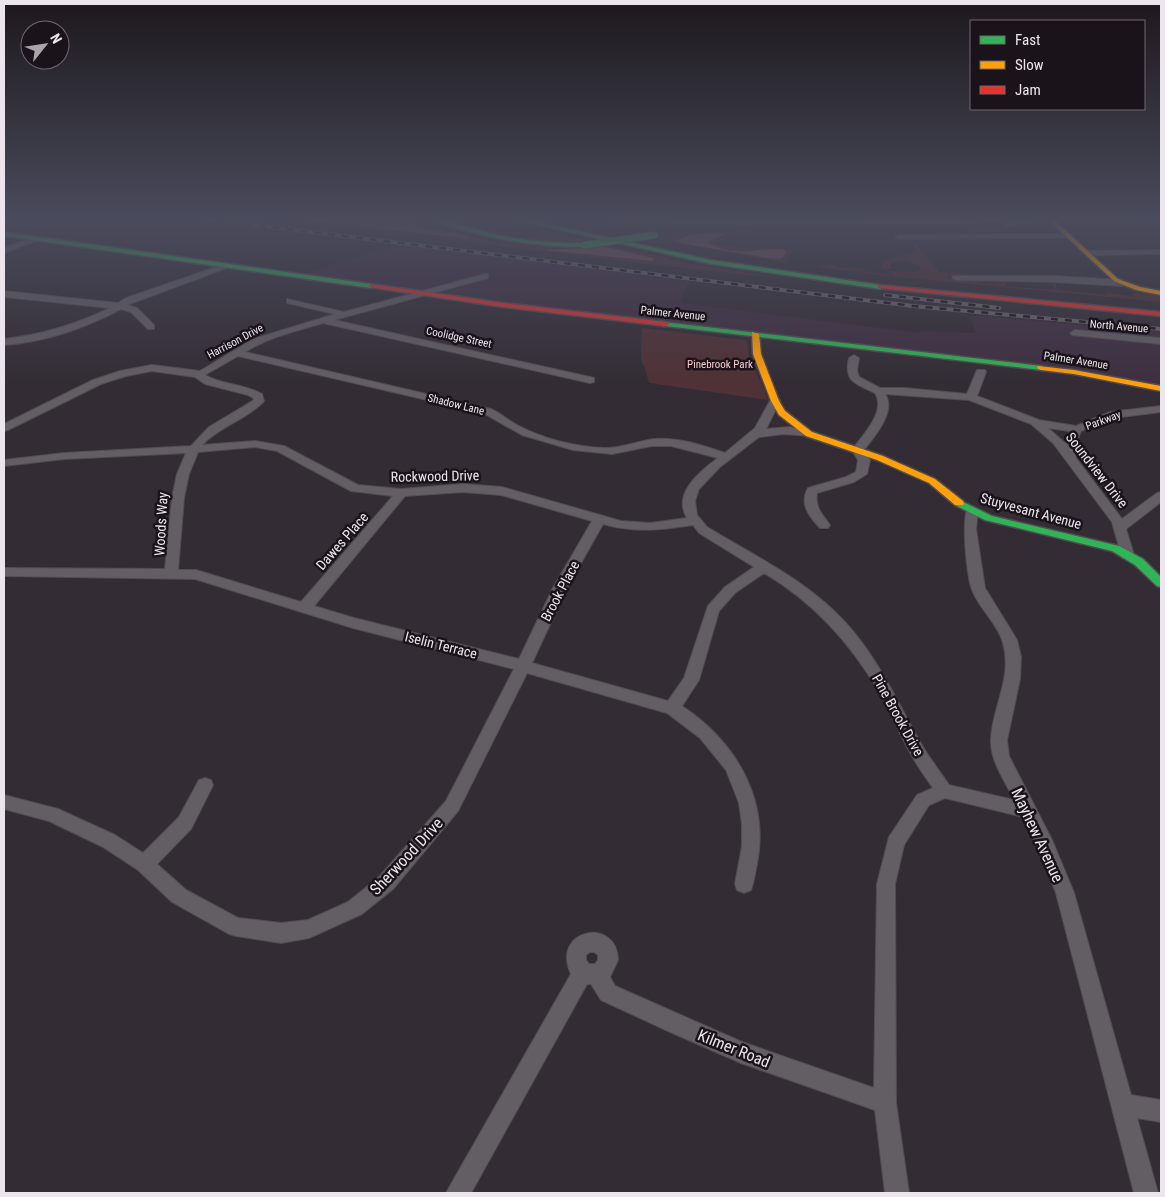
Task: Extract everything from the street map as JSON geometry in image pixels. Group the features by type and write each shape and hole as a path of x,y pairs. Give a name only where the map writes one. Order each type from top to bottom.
{"main road":[{"name":"Palmer Avenue","path":"277,273 496,304 1074,372 1161,389"},
{"path":"777,273 926,292 1161,314"},
{"path":"833,273 965,288 1161,306"},
{"path":"1110,273 1122,283 1137,290 1161,293"},
{"path":"1122,283 1161,289"},
{"path":"755,334 757,354 775,401"},
{"name":"Stuyvesant Avenue","path":"775,401 782,413 791,422 809,434 858,450 932,481 957,502 972,511 989,518 1098,544 1127,555 1144,566 1161,583"}],"street":[{"path":"4,342 46,335 120,306 134,304 218,273"},
{"name":"Harrison Drive","path":"4,428 97,382 124,373 152,368 198,374 256,341 278,333 485,276"},
{"path":"956,278 1056,279 1122,283"},
{"path":"4,294 120,306 134,310 151,327"},
{"path":"290,301 343,314"},
{"name":"Coolidge Street","path":"322,320 590,380"},
{"name":"North Avenue","path":"1075,334 1161,341"},
{"name":"Shadow Lane","path":"238,352 487,411 496,415 506,424 533,436 586,449 621,450 653,443 663,443 703,449 727,457"},
{"path":"824,525 811,511 810,498 812,491 822,486 854,479 861,474 864,460 858,450 877,425 882,411 883,401 877,391 855,378 852,372 854,358"},
{"path":"112,369 124,373"},
{"path":"971,397 981,372"},
{"name":"Woods Way","path":"170,574 175,561 174,530 179,482 195,449 208,434 258,401 258,396 251,390 204,379 198,374"},
{"name":"Soundview Drive","path":"877,391 904,391 971,397 1035,422 1057,441 1118,522 1127,555"},
{"path":"694,521 688,510 688,495 695,483 757,434 775,401"},
{"name":"Parkway","path":"1070,458 1068,448 1077,429 1126,412 1161,409"},
{"path":"1035,422 1077,429"},
{"name":"Stuyvesant Avenue","path":"757,434 778,430 795,430 809,434"},
{"name":"Rockwood Drive","path":"4,464 64,456 195,449 247,444 274,447 295,455 355,488 401,493 463,488 502,491 621,525 650,527 694,521"},
{"name":"Dawes Place","path":"304,608 393,505 401,493"},
{"path":"1119,528 1161,496"},
{"name":"Mayhew Avenue","path":"972,511 970,529 978,588 1010,640 1014,657 1012,679 999,740 1001,756 1046,846 1064,893 1146,1193"},
{"name":"Brook Place","path":"522,666 560,588 600,518"},
{"name":"Pine Brook Drive","path":"694,521 703,530 793,584 816,602 840,626 886,689 918,754 944,791"},
{"path":"672,708 691,680 713,609 730,590 764,566"},
{"name":"Iselin Terrace","path":"4,572 196,575 353,623 522,666 672,708 686,716 712,739 736,768 742,782 751,829 752,846 744,884"},
{"name":"Sherwood Drive","path":"4,802 29,807 69,821 109,841 144,864 179,896 236,927 281,933 309,928 355,908 386,883 452,806 522,666"},
{"path":"144,864 185,823 205,785"},
{"path":"897,1193 885,1103 886,884 895,843 923,800 944,791 1029,811"},
{"name":"Kilmer Road","path":"458,1193 590,973 608,992 675,1024 741,1052 885,1103"},
{"path":"1123,1106 1161,1111"}],"shaded area":[{"path":"306,273 619,273 689,282 680,303 920,333 921,331 976,333 969,315 1161,332 1161,392 1104,379 293,277"}],"green space":[{"path":"728,273 750,273 789,279"},
{"path":"863,273 893,276 894,273 966,273 968,276 947,276 950,279 982,281 984,284 1003,283 1002,280 1013,281 1005,282 1006,286 1055,290 1052,282 1044,281 1061,282 1054,282 1057,290 1107,295 1105,292 1134,297 1132,293 1161,297 1161,302 888,276"},
{"name":"Pinebrook Park","path":"642,328 745,340 750,359 767,400 649,383 641,360"}],"railway":[{"path":"643,273 913,306 1161,329"},
{"path":"885,295 999,308"}],"traffic: fast":[{"path":"278,273 371,286"},
{"path":"784,273 880,287"},
{"path":"666,324 1041,368"},
{"path":"959,503 989,518 1115,548 1139,562 1161,583"}],"traffic: slow":[{"path":"1108,273 1116,280 1138,289 1161,293"},
{"path":"755,334 757,354 775,401 782,413 809,434 880,458 932,481 959,503"},
{"path":"1041,368 1074,372 1161,389"}],"traffic: jam":[{"path":"371,286 496,304 666,324"},
{"path":"880,287 1161,314"}]}
